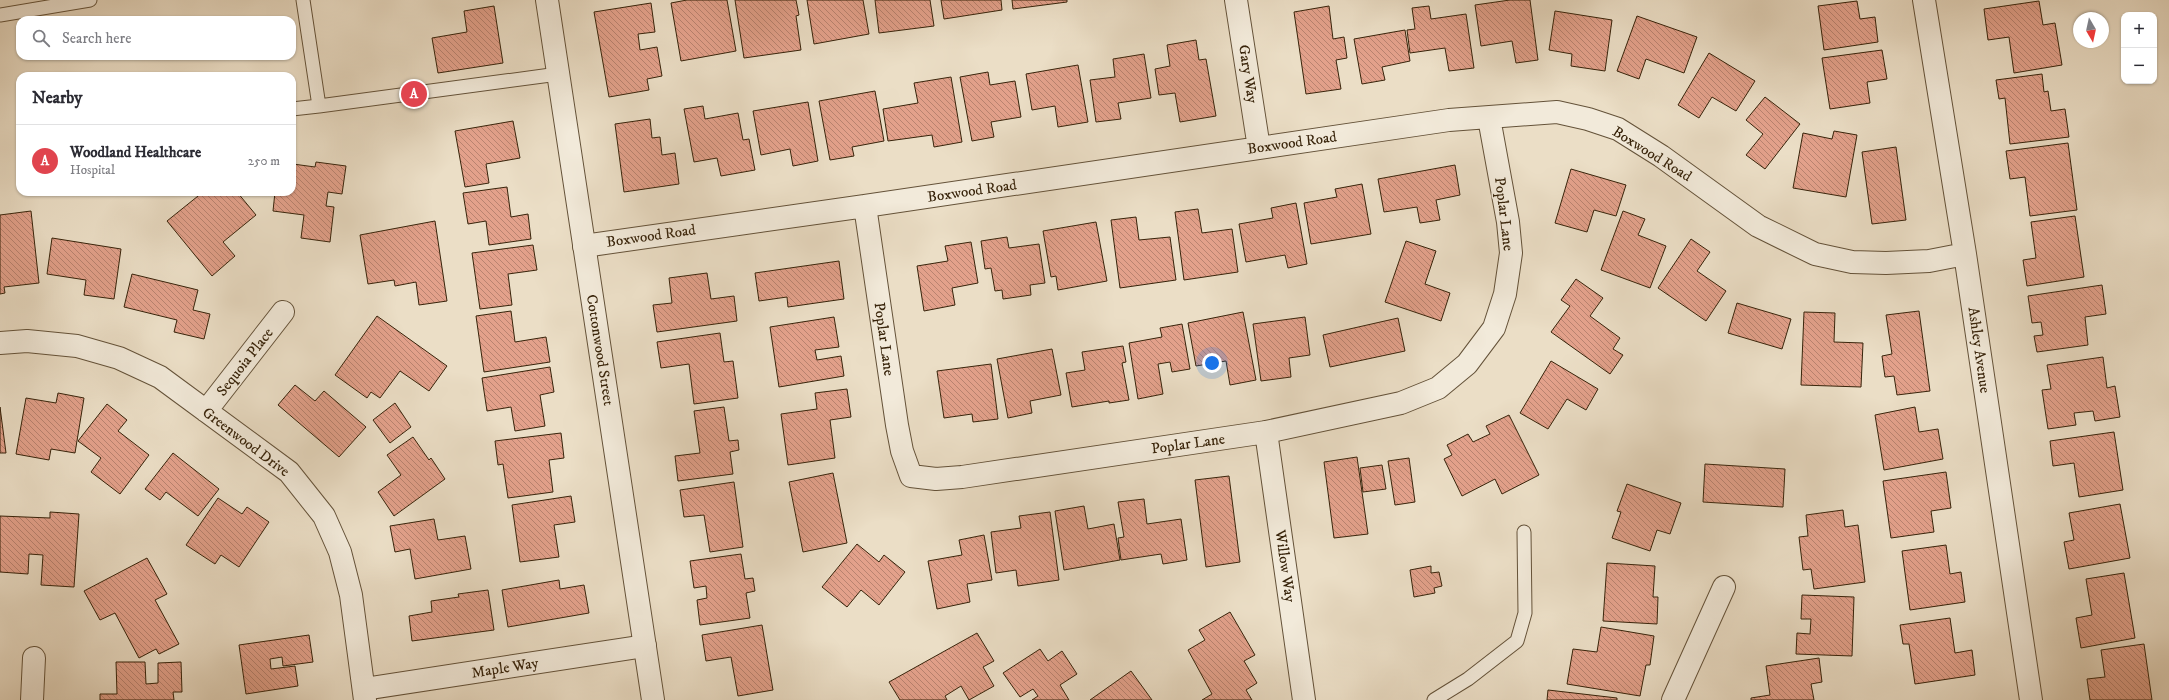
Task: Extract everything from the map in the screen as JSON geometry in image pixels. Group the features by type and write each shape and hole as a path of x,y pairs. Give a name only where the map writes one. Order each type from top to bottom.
{"street":[{"name":"Cottonwood Street","path":"547,0 653,700"},
{"name":"Gary Way","path":"1236,0 1259,148"},
{"name":"Ashley Avenue","path":"1924,0 1965,254 2031,700"},
{"name":"Boxwood Road","path":"584,246 1449,120 1557,112 1588,119 1618,129 1661,156 1758,226 1815,254 1852,262 1886,263 1929,260 1965,254"},
{"name":"Poplar Lane","path":"865,206 897,426 902,451 911,476 936,479 962,477 1266,432 1401,404 1438,388 1467,364 1494,328 1505,294 1511,253 1508,222 1489,118"},
{"name":"Sequoia Place","path":"206,411 283,312"},
{"name":"Greenwood Drive","path":"0,343 28,341 77,346 119,358 160,377 289,472 324,516 340,552 351,595 365,695"},
{"name":"Willow Way","path":"1266,432 1304,700"},
{"path":"1673,700 1724,587"},
{"name":"Maple Way","path":"365,695 645,646"},
{"path":"32,700 34,658"}],"lane":[{"path":"0,15 90,0"},
{"path":"303,0 319,106"},
{"path":"296,109 558,74"},
{"path":"1434,700 1468,679 1517,641 1525,613 1524,532"}],"building":[{"path":"687,0 727,0 736,51 681,61 671,3"},
{"path":"735,0 796,0 799,15 796,16 801,50 744,58"},
{"path":"807,0 863,0 869,34 814,44"},
{"path":"875,0 930,0 934,26 879,33"},
{"path":"941,0 1001,0 1002,10 944,19"},
{"path":"1012,0 1067,0 1067,2 1013,9"},
{"path":"1510,0 1530,0 1538,60 1516,63 1512,41 1481,46 1475,5"},
{"path":"1857,1 1860,19 1875,17 1878,42 1824,50 1818,6"},
{"path":"2039,1 2043,25 2055,23 2062,65 2014,73 2009,37 1988,40 1984,9"},
{"path":"651,3 655,32 638,34 640,50 657,47 662,76 647,79 649,90 609,97 594,12"},
{"path":"494,6 503,63 438,73 432,38 467,32 464,11"},
{"path":"1329,6 1333,39 1344,37 1347,58 1336,60 1341,89 1306,94 1294,12"},
{"path":"1429,6 1431,19 1466,14 1474,68 1449,71 1445,48 1410,53 1407,30 1415,29 1412,8"},
{"path":"1555,11 1612,20 1605,71 1571,66 1572,54 1549,50"},
{"path":"1637,16 1697,37 1684,73 1646,59 1639,79 1617,71"},
{"path":"1405,30 1410,61 1382,67 1385,80 1362,84 1354,39"},
{"path":"1196,40 1199,60 1206,59 1216,116 1180,122 1175,93 1159,95 1155,69 1170,66 1167,45"},
{"path":"1882,50 1887,79 1867,82 1870,103 1830,109 1822,58"},
{"path":"1709,53 1755,81 1736,111 1712,97 1699,118 1678,105"},
{"path":"1144,54 1151,98 1118,103 1121,119 1096,122 1090,80 1115,77 1113,59"},
{"path":"1078,65 1088,122 1058,127 1055,106 1032,110 1026,74"},
{"path":"988,72 990,85 1015,81 1021,117 991,122 994,137 972,141 960,77"},
{"path":"2042,74 2044,92 2048,91 2051,111 2065,109 2069,137 2010,144 2005,98 1999,99 1996,80"},
{"path":"951,77 962,142 934,147 932,135 888,141 883,109 918,103 914,83"},
{"path":"875,91 884,141 852,147 854,156 830,160 819,101"},
{"path":"1765,97 1800,124 1765,169 1746,155 1763,134 1746,120"},
{"path":"808,102 818,161 793,166 790,149 761,155 753,111"},
{"path":"703,106 705,119 738,113 743,140 749,139 755,170 721,176 717,158 694,162 684,109"},
{"path":"650,119 652,138 660,137 662,155 675,153 679,184 624,192 615,124"},
{"path":"513,121 520,158 486,164 489,183 465,187 455,131"},
{"path":"1834,131 1857,135 1846,197 1793,188 1803,133 1832,139"},
{"path":"2068,143 2077,210 2030,216 2025,177 2010,179 2006,151"},
{"path":"1896,147 1906,220 1872,224 1862,152"},
{"path":"316,162 346,166 342,194 328,192 326,206 334,207 330,242 301,238 304,215 273,211 275,196 296,196 296,164 315,167"},
{"path":"1455,165 1460,195 1436,200 1440,220 1420,223 1417,207 1384,212 1378,179"},
{"path":"1571,169 1626,185 1616,216 1594,210 1587,232 1555,223"},
{"path":"1362,184 1371,234 1311,244 1304,203 1337,197 1335,189"},
{"path":"507,187 511,217 528,214 531,239 489,245 486,221 468,224 463,193"},
{"path":"198,196 240,196 256,215 223,242 235,256 212,276 167,221"},
{"path":"1296,203 1307,264 1288,268 1285,255 1246,262 1239,224 1273,218 1271,208"},
{"path":"1198,209 1202,233 1232,229 1238,272 1184,280 1175,212"},
{"path":"31,211 39,283 4,287 5,293 0,294 0,215"},
{"path":"1623,211 1645,219 1638,235 1666,246 1650,288 1601,270"},
{"path":"2075,216 2084,277 2027,286 2023,260 2036,258 2031,222"},
{"path":"1136,217 1139,240 1170,237 1176,280 1120,288 1111,220"},
{"path":"435,221 447,301 419,305 416,282 395,286 394,280 368,284 360,235"},
{"path":"1096,222 1107,281 1058,290 1056,276 1051,277 1043,231"},
{"path":"1007,237 1009,248 1039,244 1045,283 1030,285 1031,295 1003,299 1002,290 995,291 991,268 985,269 981,241"},
{"path":"52,238 121,249 114,299 84,295 86,280 47,274"},
{"path":"1691,239 1710,252 1697,271 1726,291 1706,321 1658,288"},
{"path":"1406,241 1436,251 1425,284 1450,293 1441,321 1385,302"},
{"path":"971,242 978,283 952,288 955,305 924,311 917,266 948,261 945,246"},
{"path":"533,245 537,270 508,274 512,305 480,309 472,253"},
{"path":"839,261 844,299 788,307 787,297 759,301 755,273"},
{"path":"707,273 711,299 734,296 737,321 657,332 653,305 672,303 669,278"},
{"path":"132,274 198,290 193,310 210,314 204,339 174,332 177,320 124,307"},
{"path":"1576,279 1603,298 1590,316 1620,338 1613,349 1623,355 1610,374 1551,332 1570,306 1561,300"},
{"path":"2102,285 2106,314 2085,317 2088,345 2037,352 2034,336 2043,335 2041,322 2032,323 2028,296"},
{"path":"1737,303 1791,319 1782,349 1728,333"},
{"path":"511,311 515,342 546,337 550,362 484,372 476,316"},
{"path":"1919,311 1930,391 1897,395 1894,376 1885,377 1882,356 1892,354 1886,315"},
{"path":"1243,312 1256,380 1230,385 1226,361 1196,366 1188,323"},
{"path":"1804,312 1835,313 1834,342 1863,343 1861,387 1801,385"},
{"path":"377,316 447,366 429,391 400,371 380,398 371,392 367,398 335,375"},
{"path":"834,317 839,347 815,350 817,360 841,356 844,376 779,387 770,327"},
{"path":"1305,317 1310,355 1289,358 1291,377 1261,381 1253,324"},
{"path":"1398,318 1405,351 1330,367 1323,335"},
{"path":"1182,324 1190,369 1172,372 1170,362 1158,364 1163,394 1138,399 1129,343 1162,337 1160,328"},
{"path":"720,333 724,362 733,361 738,398 694,404 689,364 661,368 657,342"},
{"path":"1123,346 1126,362 1122,363 1129,400 1109,403 1109,401 1072,407 1066,373 1085,370 1082,352"},
{"path":"1052,349 1061,395 1030,401 1032,413 1008,418 997,359"},
{"path":"2103,357 2107,388 2115,386 2120,417 2095,421 2093,411 2074,413 2076,425 2048,429 2042,390 2051,389 2047,365"},
{"path":"1551,361 1598,389 1586,410 1567,399 1548,429 1520,413"},
{"path":"991,364 998,419 973,422 972,414 944,418 937,371"},
{"path":"550,367 554,392 540,395 545,426 515,431 511,407 487,411 482,378"},
{"path":"295,385 315,401 324,391 366,427 339,457 278,405"},
{"path":"847,389 851,417 830,420 835,458 788,465 781,414 817,409 815,393"},
{"path":"58,393 84,398 75,453 51,449 49,460 16,454 26,398 56,403"},
{"path":"395,403 411,427 390,443 373,420"},
{"path":"107,404 127,420 118,431 149,455 120,494 91,472 101,458 78,441"},
{"path":"0,407 6,453 0,453"},
{"path":"724,407 729,441 738,440 739,450 730,452 733,474 678,481 675,456 700,453 694,411"},
{"path":"1915,407 1919,432 1938,429 1943,459 1884,470 1875,415"},
{"path":"1509,415 1539,475 1502,494 1495,479 1462,496 1444,459 1452,455 1447,445 1468,434 1473,442 1490,434 1486,426"},
{"path":"2114,432 2123,490 2079,497 2074,463 2053,466 2050,441"},
{"path":"561,433 564,458 549,460 553,492 508,498 503,464 498,465 495,441"},
{"path":"413,437 429,460 431,458 445,479 394,516 378,492 401,475 387,455"},
{"path":"173,453 219,489 198,516 166,492 160,500 145,489"},
{"path":"1357,457 1368,534 1334,538 1324,462"},
{"path":"1409,458 1415,502 1395,505 1388,461"},
{"path":"1705,464 1785,469 1783,507 1703,502"},
{"path":"1382,465 1386,489 1363,492 1360,468"},
{"path":"1946,472 1951,508 1931,511 1934,532 1891,538 1883,481"},
{"path":"833,473 847,543 803,552 789,482"},
{"path":"1229,476 1240,562 1206,567 1195,480"},
{"path":"734,482 743,547 710,552 704,515 684,517 680,490"},
{"path":"1627,484 1681,503 1670,534 1657,530 1650,551 1612,538 1621,512 1617,511"},
{"path":"571,496 575,522 554,525 559,557 520,562 512,505"},
{"path":"218,498 242,514 247,507 269,522 239,567 221,555 215,564 186,545"},
{"path":"1144,499 1147,524 1181,519 1187,560 1163,564 1161,554 1121,560 1118,538 1124,537 1118,502"},
{"path":"2120,504 2130,558 2069,569 2064,542 2074,540 2069,513"},
{"path":"1084,506 1088,529 1114,524 1120,560 1064,570 1055,511"},
{"path":"1843,510 1845,527 1858,525 1865,582 1814,589 1811,569 1803,570 1799,537 1808,536 1806,515"},
{"path":"50,512 79,514 74,587 41,585 43,555 29,554 28,574 0,572 0,516 50,518"},
{"path":"1050,512 1059,580 1018,586 1016,570 996,573 991,532 1021,528 1019,516"},
{"path":"434,519 438,540 465,536 471,569 415,579 410,549 395,552 390,526"},
{"path":"984,535 992,580 967,584 970,602 937,609 928,561 962,555 959,540"},
{"path":"857,544 879,562 884,555 905,572 879,605 861,590 847,607 822,587"},
{"path":"1946,545 1950,574 1961,572 1965,602 1910,610 1902,551"},
{"path":"741,554 745,579 753,578 755,591 746,593 750,618 700,625 697,600 707,598 706,586 694,588 690,561"},
{"path":"147,558 167,594 155,600 179,644 159,654 156,649 139,658 115,613 100,620 84,591"},
{"path":"1607,563 1655,566 1653,597 1658,597 1657,624 1603,621"},
{"path":"1431,566 1431,573 1439,572 1442,586 1434,588 1435,593 1414,597 1410,570"},
{"path":"2124,573 2135,638 2081,648 2076,618 2092,615 2086,579"},
{"path":"559,580 560,589 584,585 589,613 508,627 502,590"},
{"path":"488,590 494,630 412,641 409,616 432,612 431,601 459,597 458,594"},
{"path":"1802,595 1854,597 1852,656 1796,654 1797,633 1810,634 1811,619 1801,619"},
{"path":"1230,612 1255,655 1244,661 1257,683 1246,690 1252,700 1202,700 1212,694 1188,650 1205,640 1199,630"},
{"path":"1950,618 1955,653 1972,650 1975,675 1915,684 1909,644 1903,644 1900,625"},
{"path":"762,625 773,690 738,696 731,657 706,661 702,635"},
{"path":"1601,627 1654,636 1650,665 1646,665 1640,696 1567,684 1573,649 1597,652"},
{"path":"977,633 994,661 983,667 994,686 969,700 961,686 945,696 947,700 900,700 889,682"},
{"path":"309,635 313,662 283,666 282,657 270,659 271,669 295,666 298,686 246,694 239,645"},
{"path":"2144,644 2152,700 2090,700 2087,679 2105,677 2101,650"},
{"path":"1040,649 1048,661 1062,651 1077,674 1060,685 1069,700 1032,700 1038,696 1033,689 1020,697 1003,673"},
{"path":"1819,658 1822,682 1811,684 1814,700 1751,700 1751,698 1770,695 1766,666"},
{"path":"116,662 145,662 146,684 158,683 158,663 181,662 182,692 173,692 174,700 100,700 100,694 117,694"},
{"path":"1131,671 1152,700 1090,700"},
{"path":"1548,690 1617,698 1617,700 1547,700"}],"place":[{"name":"Woodland Healthcare","path":"414,94"}]}
